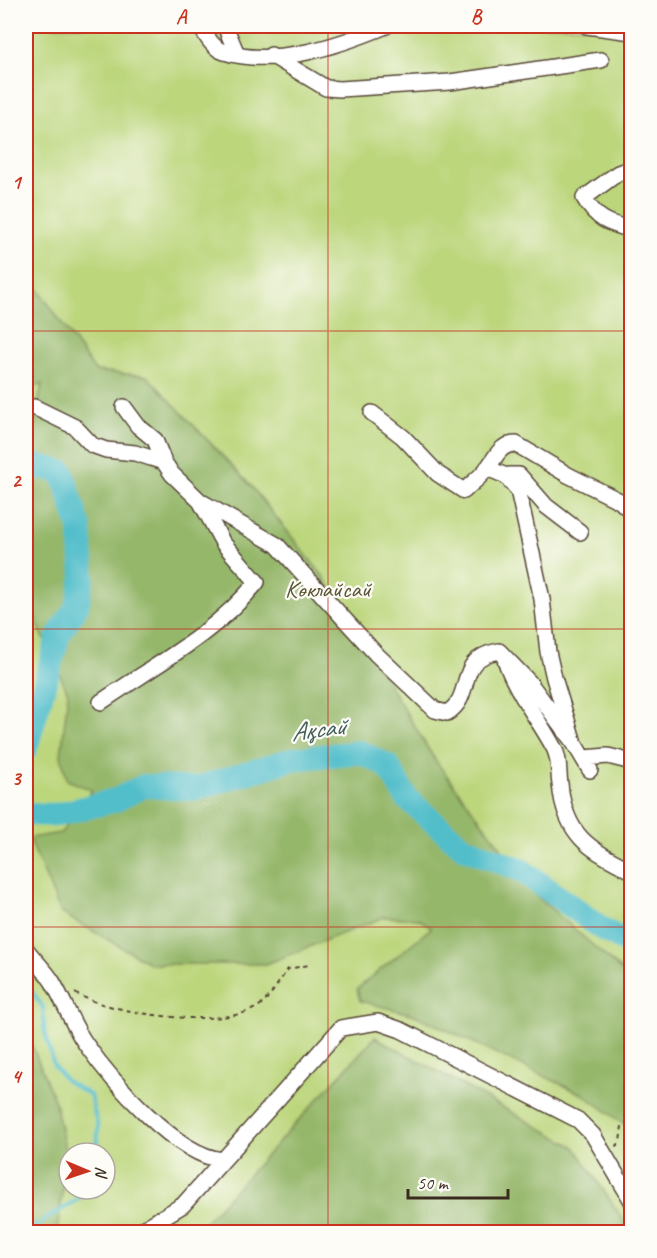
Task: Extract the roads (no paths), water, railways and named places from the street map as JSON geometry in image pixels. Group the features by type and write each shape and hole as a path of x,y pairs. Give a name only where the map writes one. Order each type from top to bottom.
{"street":[{"path":"200,26 212,44 223,52 271,55 312,53 386,26"},
{"path":"225,26 237,54"},
{"path":"587,26 632,32"},
{"path":"271,55 326,88 340,89 450,82 601,60"},
{"path":"632,168 618,173 584,198 593,214 610,223 632,230"},
{"path":"26,409 34,407 75,427 93,445 106,450 135,453 164,462"},
{"path":"124,407 138,426 155,440 172,474 200,501 277,545 376,654 435,710 447,713 454,709 471,664 486,653 499,651 529,682 587,764 608,756 632,762"},
{"path":"372,413 403,437 438,474 464,491 487,468 500,449 507,444 516,444 568,475 620,501 632,512"},
{"path":"487,468 506,476 518,490 544,610 548,652 573,742"},
{"path":"506,476 519,475 546,506 580,532"},
{"path":"101,702 152,670 228,616 257,582 224,543 200,501"},
{"path":"504,656 510,675 555,750 567,818 575,833 589,848 632,871"},
{"path":"26,949 51,979 85,1042 147,1115 182,1146 209,1159 223,1160"},
{"path":"138,1233 183,1205 341,1028 378,1022 401,1030 462,1059 578,1120 593,1135 632,1201"}],"waterway":[{"name":"Ақсай","path":"26,463 62,472 80,528 83,577 77,606 59,634 26,748"},
{"name":"Ақсай","path":"26,814 56,815 116,800 144,786 194,789 293,759 360,752 388,766 407,799 463,847 521,870 604,930 632,945"},
{"path":"26,984 43,1007 44,1029 54,1066 66,1081 90,1095 98,1127 97,1141"},
{"path":"26,1232 75,1201"}],"park label":[{"name":"Көклайсай","path":"328,589"}]}
